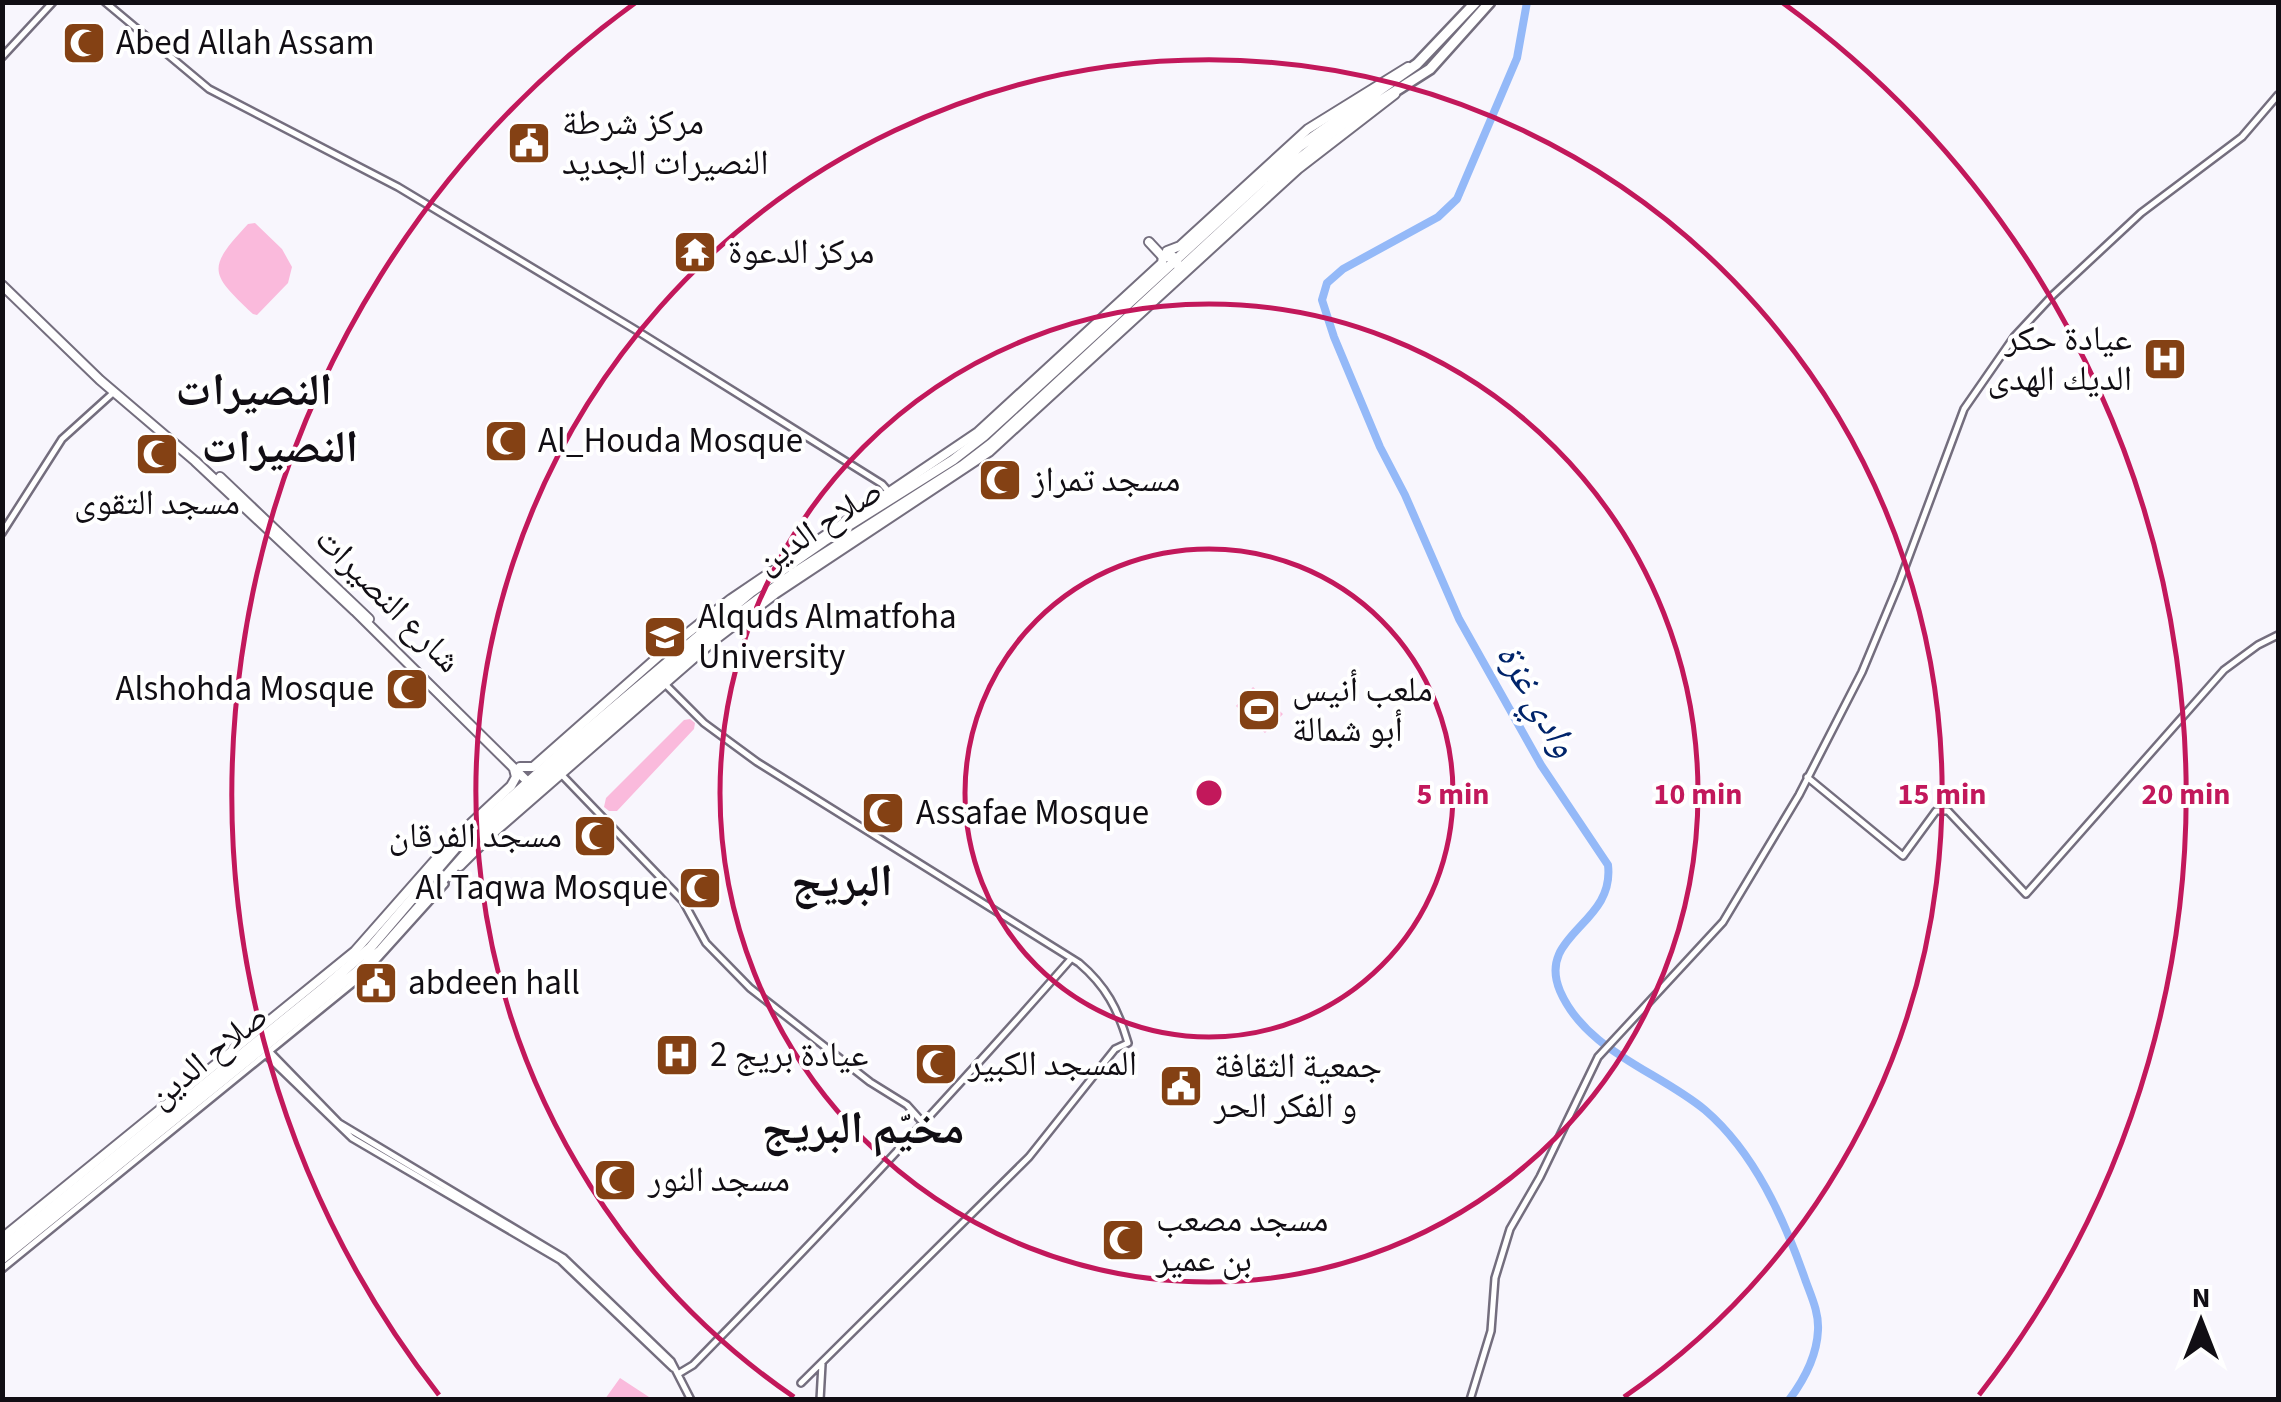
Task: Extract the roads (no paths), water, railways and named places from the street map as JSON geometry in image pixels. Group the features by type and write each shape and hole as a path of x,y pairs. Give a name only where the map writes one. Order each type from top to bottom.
{"highway":[{"name":"صلاح الدين","path":"2,1259 41,1222 381,950 492,824 533,784 559,771 768,580 972,446 1300,146 1418,64 1476,2"},
{"name":"صلاح الدين","path":"345,976 458,845 744,609 972,459 1312,148 1430,69 1490,2"},
{"path":"1166,254 1178,261 1178,272"},
{"name":"صلاح الدين","path":"2,1248 19,1240"}],"main road":[{"path":"2,1238 355,951 452,842 512,786 516,766 533,768 660,655 731,599 978,432 1162,263 1166,254 1180,246 1308,129 1399,71 1418,64"},
{"path":"660,679 775,594 989,452 1317,152 1399,90"},
{"path":"1149,242 1166,254"},
{"name":"شارع النصيرات","path":"4,289 355,610 533,784"},
{"path":"453,870 559,771"}],"street":[{"path":"2,56 53,2"},
{"path":"105,2 209,89 398,186 721,382 889,492"},
{"path":"1470,1400 1490,1331 1495,1278 1510,1229 1603,1050 1723,922 1808,778 1874,644 1958,420 2014,337 2072,276 2159,199 2242,137 2278,95"},
{"path":"2,533 62,438 114,392"},
{"path":"1808,778 1903,856 1936,812 1948,811 2026,894 2224,670 2278,635"},
{"path":"660,679 704,723 757,762 1079,963 1104,986 1122,1021 1128,1043 1115,1049 1029,1157 801,1383"},
{"path":"559,771 683,901 706,943 750,988 870,1082 906,1104 924,1124"},
{"path":"2,1268 364,975 453,870"},
{"path":"677,1371 693,1365 924,1124 1070,960"},
{"path":"268,1054 339,1123 564,1258 677,1371 690,1400"},
{"path":"820,1400 822,1364"}],"waterway":[{"name":"وادي غزة","path":"1527,2 1517,58 1457,199 1438,217 1343,269 1327,283 1322,300 1380,447 1459,619 1541,765 1608,865 1607,885 1600,902 1558,956 1555,972 1560,991 1572,1012 1605,1045 1686,1096 1723,1127 1766,1188 1788,1233 1818,1323 1812,1358 1789,1400"}],"place":[{"name":"Abed Allah Assam","path":"84,43"},
{"name":"مركز شرطة النصيرات الجديد","path":"529,143"},
{"name":"مركز الدعوة","path":"695,252"},
{"name":"عيادة حكر الديك الهدى","path":"2165,359"},
{"name":"Al_Houda Mosque","path":"506,441"},
{"name":"مسجد التقوى","path":"157,454"},
{"name":"مسجد تمراز","path":"1000,480"},
{"name":"Alquds Almatfoha University","path":"665,637"},
{"name":"Alshohda Mosque","path":"407,689"},
{"name":"ملعب أنيس أبو شمالة","path":"1259,710"},
{"name":"Assafae Mosque","path":"883,813"},
{"name":"مسجد الفرقان","path":"595,836"},
{"name":"Al Taqwa Mosque","path":"700,888"},
{"name":"abdeen hall","path":"376,983"},
{"name":"عيادة بريج 2","path":"677,1055"},
{"name":"المسجد الكبير","path":"936,1064"},
{"name":"جمعية الثقافة و الفكر الحر","path":"1181,1086"},
{"name":"مسجد النور","path":"615,1180"},
{"name":"مسجد مصعب بن عمير","path":"1123,1240"}],"district":[{"name":"النصيرات","path":"254,391"},
{"name":"النصيرات","path":"280,448"},
{"name":"البريج","path":"842,882"},
{"name":"مخيّم البريج","path":"863,1129"}]}
